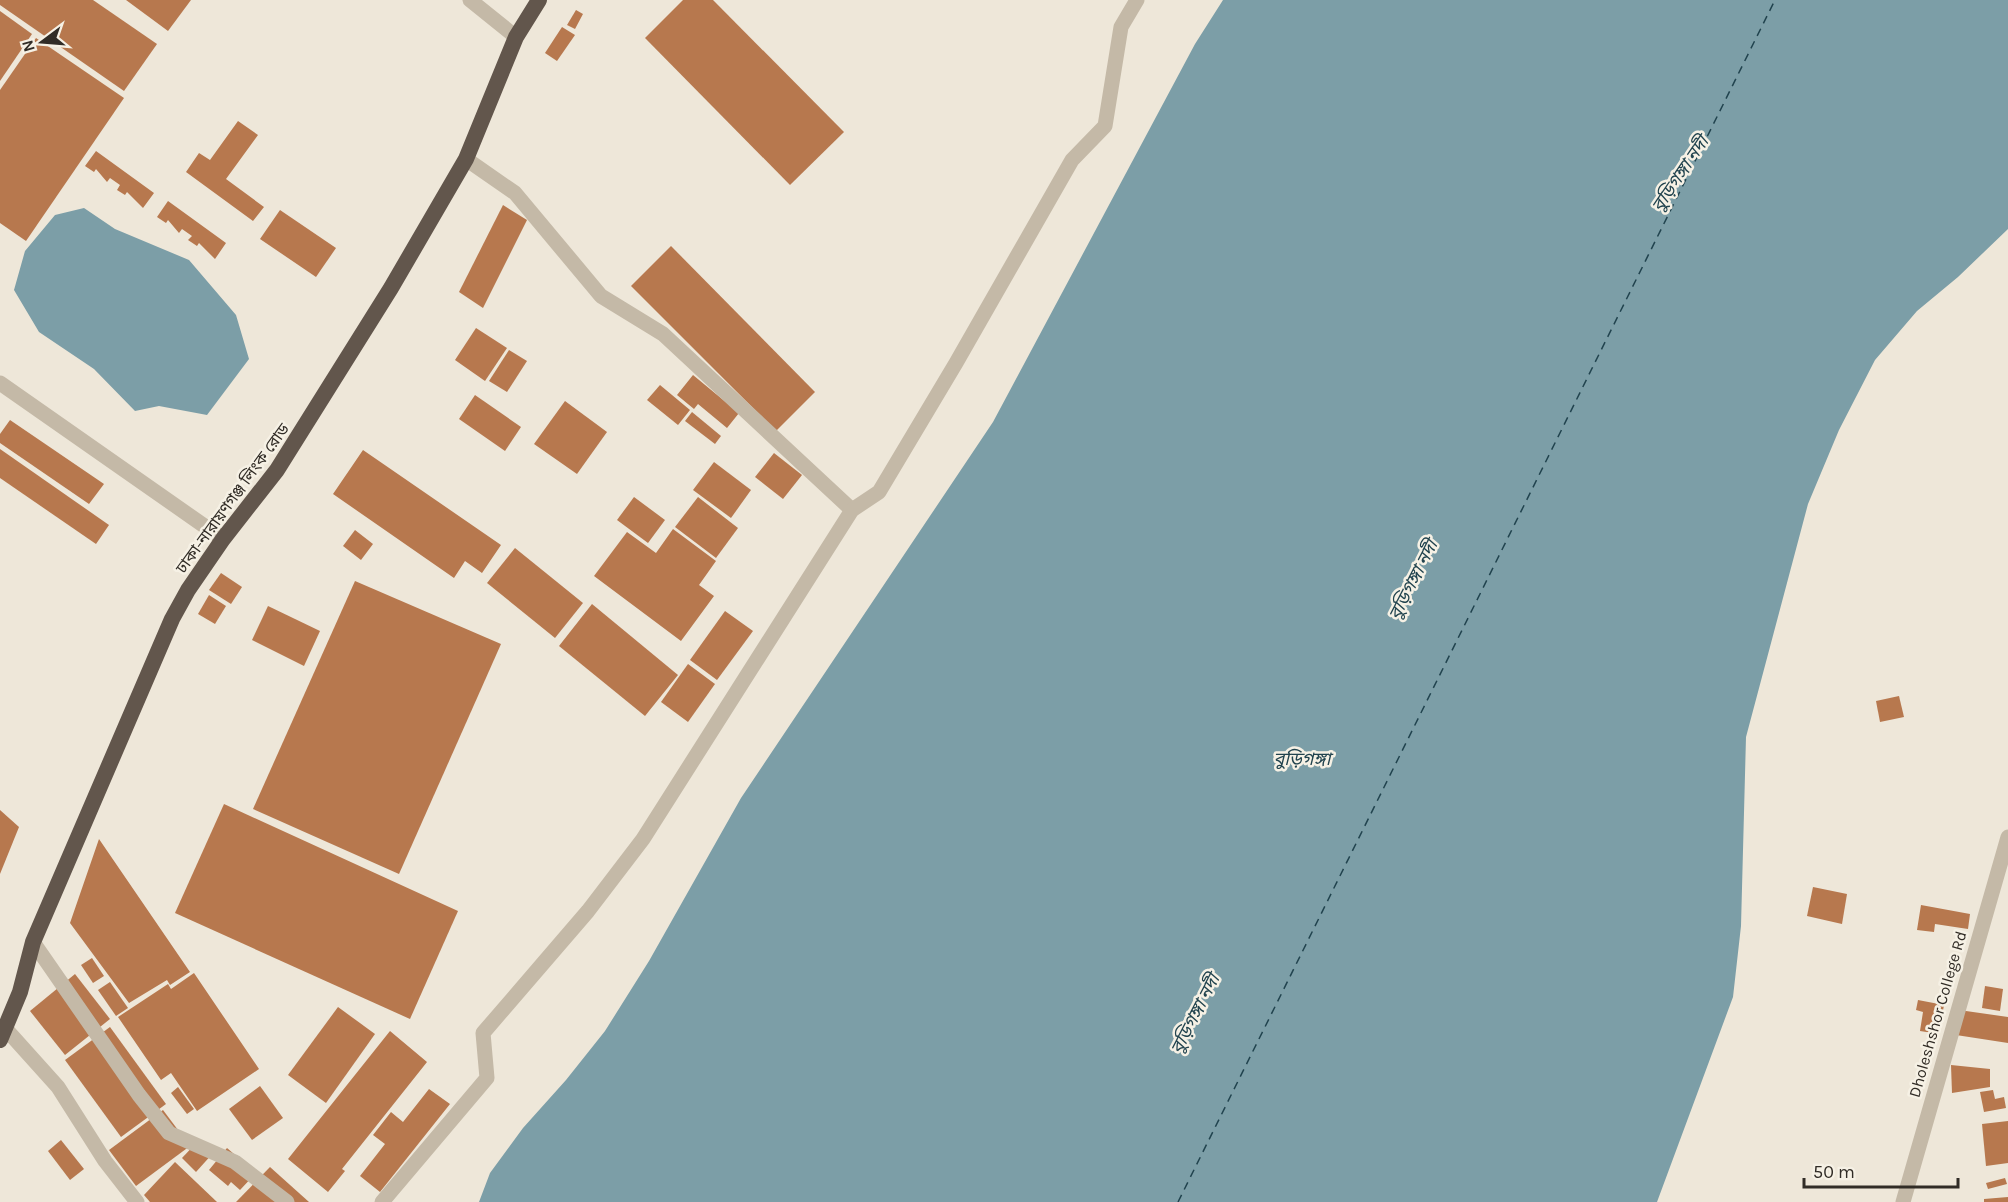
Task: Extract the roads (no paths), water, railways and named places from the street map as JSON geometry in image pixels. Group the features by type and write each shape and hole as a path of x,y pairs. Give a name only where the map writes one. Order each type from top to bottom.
{"highway":[{"name":"ঢাকা-নারায়ণগঞ্জ লিংক রোড","path":"3,1034 20,992 33,942 172,619 188,590 224,538 278,470 336,379 466,159 516,38 539,0"}],"street":[{"path":"470,0 516,38"},
{"path":"382,1202 487,1078 483,1033 588,910 643,838 852,510 879,492 1072,160 1105,126 1120,27 1137,0"},
{"path":"466,159 516,193 601,296 663,334 852,510"},
{"path":"0,383 224,538"},
{"name":"Dholeshshor College Rd","path":"1902,1202 2008,837"},
{"path":"33,942 139,1095 169,1133 235,1162 287,1202"},
{"path":"3,1034 58,1087 89,1131 105,1161 137,1202"}],"water":[{"name":"বুড়িগঙ্গা","path":"1223,0 2008,0 2008,229 1958,277 1917,311 1875,360 1839,430 1808,504 1746,737 1741,926 1733,997 1657,1202 479,1202 490,1173 523,1128 566,1080 605,1031 649,961 741,798 993,422 1195,44"},
{"path":"84,208 115,229 189,260 236,315 249,359 207,415 159,406 135,411 94,369 39,332 14,290 25,251 55,215"}],"water label":[{"name":"বুড়িগঙ্গা নদী","path":"1680,174"},
{"name":"বুড়িগঙ্গা নদী","path":"1413,580"},
{"name":"বুড়িগঙ্গা নদী","path":"1195,1014"}]}
